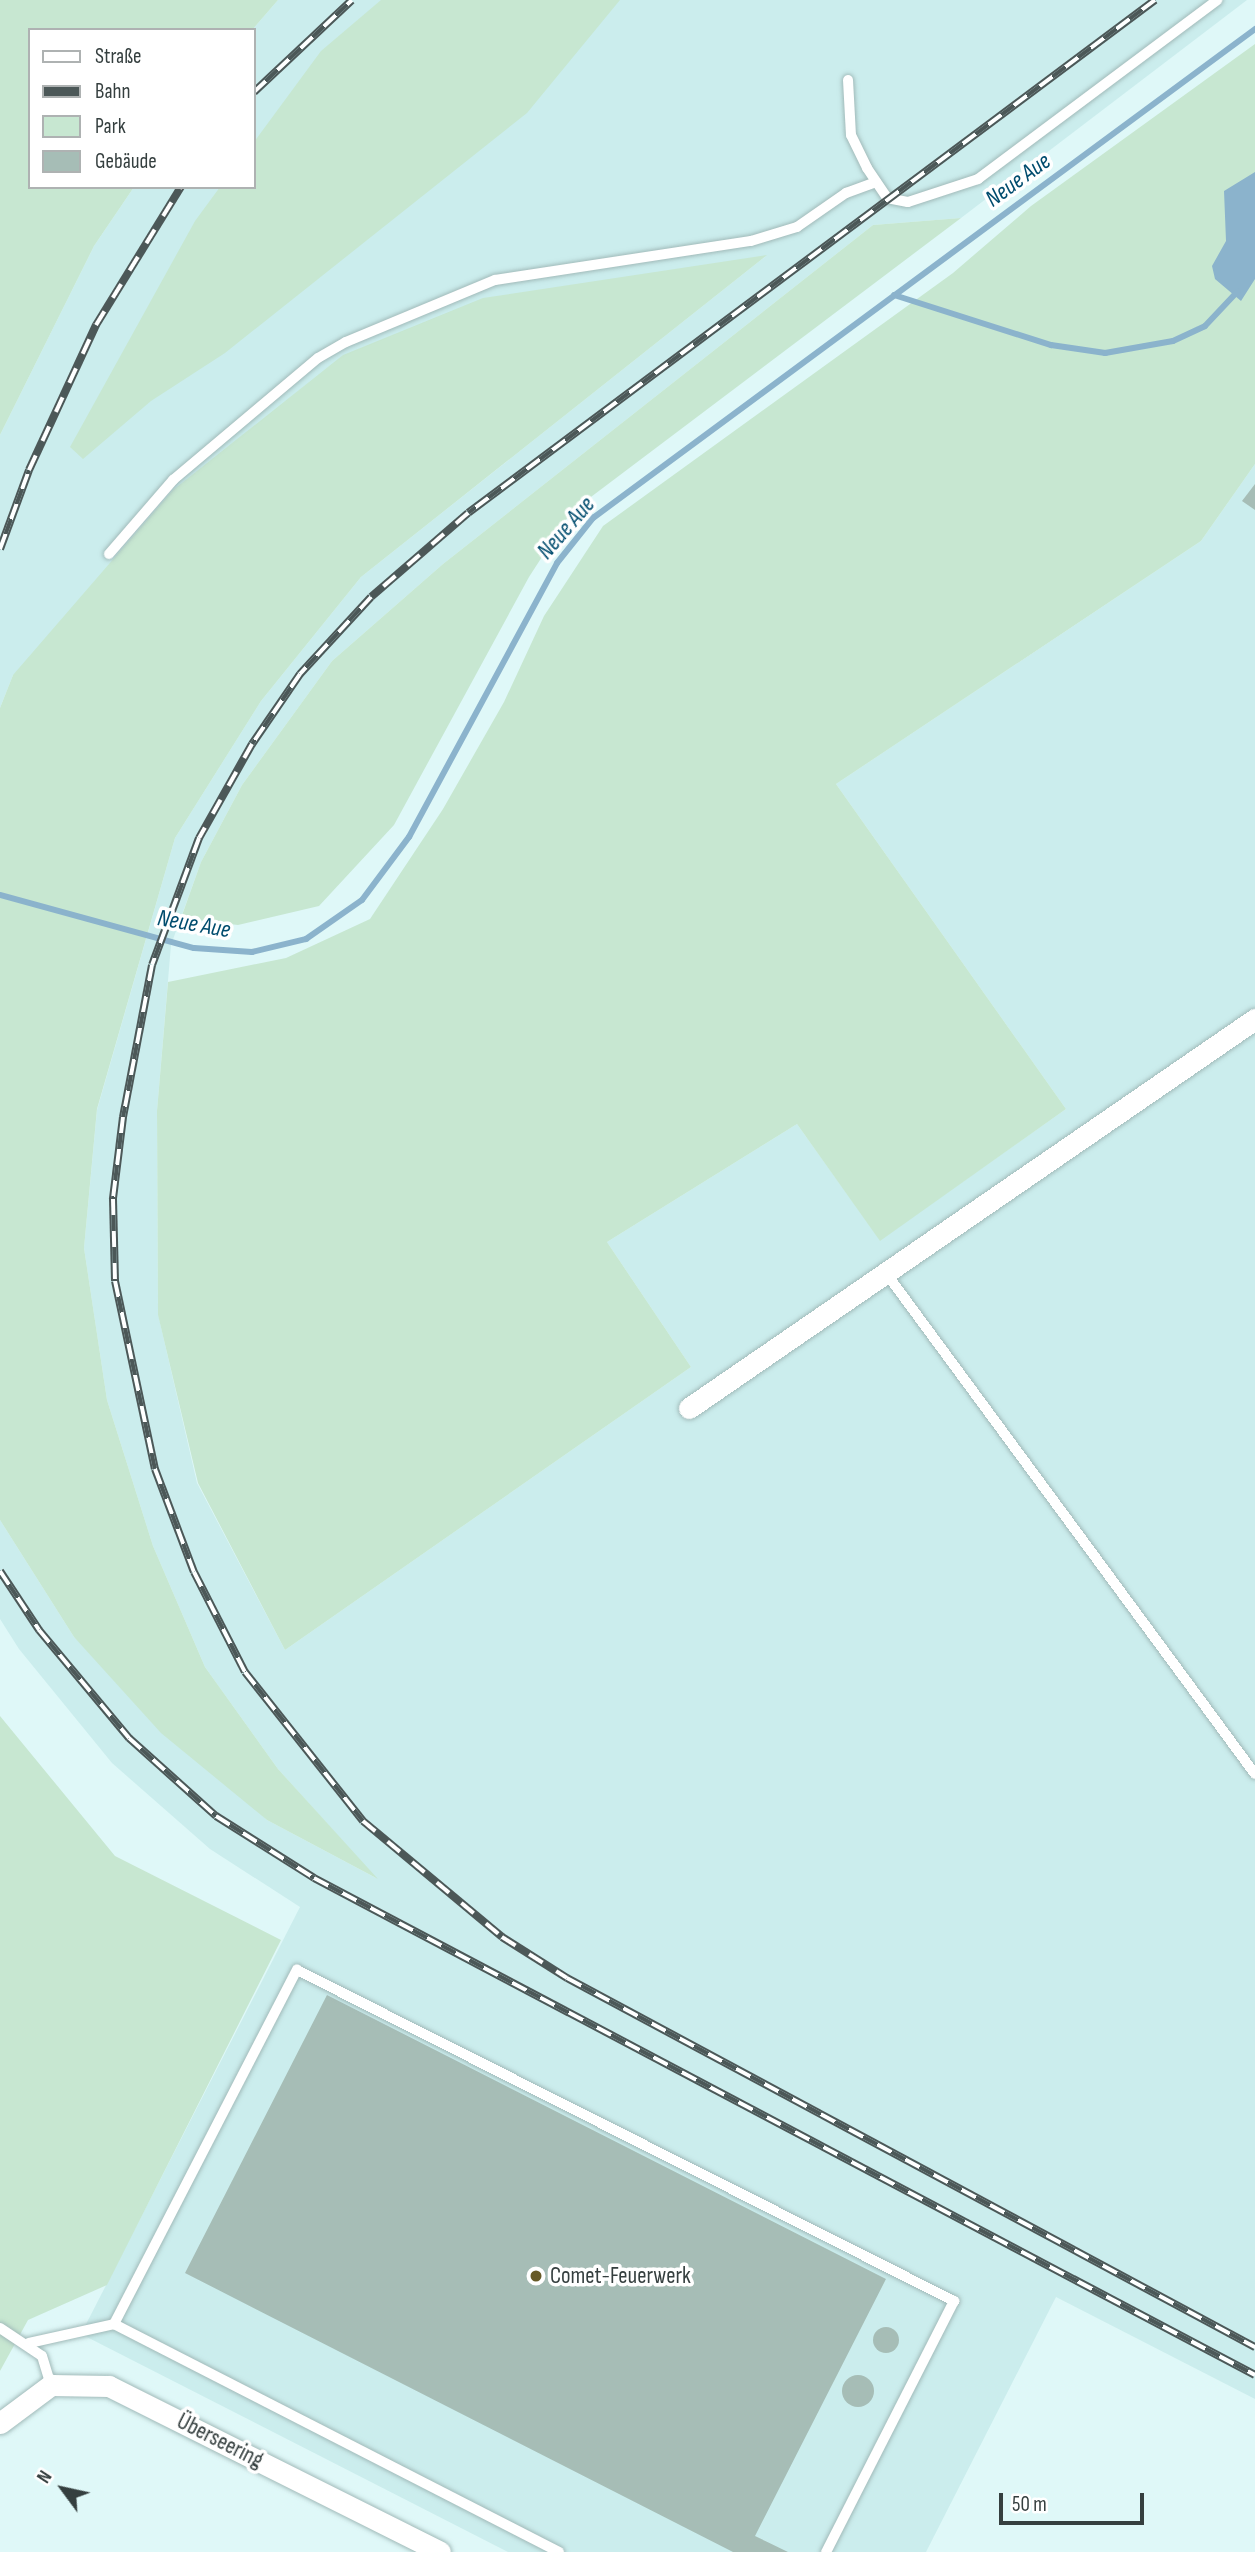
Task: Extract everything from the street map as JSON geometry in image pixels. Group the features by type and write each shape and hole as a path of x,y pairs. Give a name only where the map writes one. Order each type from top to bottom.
{"street":[{"path":"689,1408 1255,1019"},
{"path":"0,2423 51,2385"},
{"name":"Überseering","path":"51,2385 109,2386 440,2552"}],"lane":[{"path":"848,80 851,135 887,198 908,202 978,179 1217,0"},
{"path":"109,554 173,480 318,358 346,342 495,280 751,241 797,227 846,193 876,181"},
{"path":"886,1273 1255,1774"},
{"path":"114,2324 297,1970 954,2301 827,2552"},
{"path":"29,2343 114,2324 559,2552"},
{"path":"0,2328 29,2343 43,2356 51,2385"}],"shaded area":[{"path":"278,0 1247,0 961,218 873,225 443,564 332,661 242,785 201,862 171,945 157,1111 158,1314 197,1483 285,1650 691,1367 607,1242 797,1124 880,1240 1066,1109 836,784 1201,541 1255,464 1255,2399 1056,2297 926,2552 508,2552 81,2334 300,1907 210,1849 112,1763 19,1649 0,1619 0,1520 74,1637 267,1820 376,1878 278,1769 205,1667 153,1546 107,1400 84,1248 97,1110 175,838 261,701 361,577 766,256 13,675 0,708 0,435 94,246 133,189 256,189 256,28 254,28"},
{"path":"1255,172 1255,279 1241,301 1215,279 1212,266 1226,241 1224,191"}],"green space":[{"path":"0,0 278,0 254,28 28,28 28,189 133,189 94,246 0,435"},
{"path":"381,0 620,0 527,113 225,353 151,401 83,459 70,447 195,221 219,189 256,189 256,139 321,51"},
{"path":"1255,44 1255,464 1201,541 836,784 1066,1109 880,1241 797,1124 607,1242 691,1367 285,1650 198,1483 158,1315 157,1111 168,982 286,958 370,919 443,809 504,702 544,616 603,526 953,273 1031,206"},
{"path":"961,218 571,512 529,577 394,825 319,906 238,925 181,918 201,862 242,785 332,661 443,564 873,225"},
{"path":"767,255 361,577 261,701 175,838 97,1109 84,1248 107,1400 153,1546 205,1667 278,1769 378,1879 267,1820 161,1733 74,1637 0,1520 0,708 13,675 173,490 343,355 483,298"},
{"path":"0,1716 115,1856 281,1940 107,2285 28,2320 0,2371"}],"building":[{"path":"1255,484 1255,510 1242,501"},
{"name":"Comet-Feuerwerk","path":"327,1995 886,2279 755,2536 788,2552 733,2552 185,2273"},
{"path":"886,2327 896,2330 899,2340 896,2350 886,2353 876,2350 873,2340 876,2330"},
{"path":"858,2375 869,2380 874,2391 869,2402 858,2407 847,2402 842,2391 847,2380"}],"waterway":[{"name":"Neue Aue","path":"0,895 194,948 252,952 306,939 362,900 409,837 557,563 593,518 1255,29"},
{"path":"894,295 1051,345 1105,353 1173,341 1205,326 1237,292"}],"railway":[{"path":"256,90 352,0"},
{"path":"1155,0 468,513 371,597 300,674 252,744 199,838 152,965 123,1117 113,1199 115,1281 155,1469 194,1572 245,1672 363,1821 502,1937 567,1978 1255,2347"},
{"path":"0,549 29,470 96,325 180,189"},
{"path":"0,1571 39,1630 129,1738 216,1816 314,1878 1255,2375"}],"place":[{"name":"Comet-Feuerwerk","path":"536,2276"}]}
